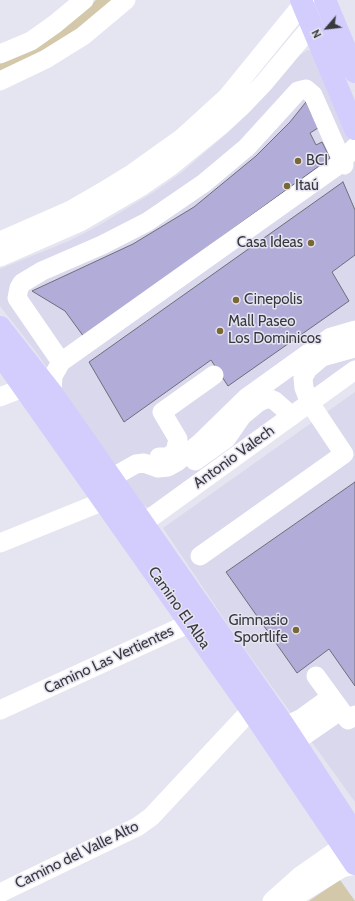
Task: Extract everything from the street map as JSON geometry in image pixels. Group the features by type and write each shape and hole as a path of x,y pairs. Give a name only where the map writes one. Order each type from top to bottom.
{"main road":[{"path":"303,1 355,129"},
{"path":"329,2 355,72"},
{"name":"Camino El Alba","path":"0,327 52,393 289,733 353,845"},
{"name":"Camino El Alba","path":"0,354 256,717 353,845"},
{"path":"256,717 280,738 289,733"}],"street":[{"path":"0,54 31,41 55,24 84,0"},
{"path":"0,80 46,59 69,45 83,36 126,0"},
{"path":"5,250 133,174 182,138 227,97 303,1"},
{"path":"5,250 80,222 142,186 202,142 264,83 312,26 329,2"},
{"path":"55,24 69,45"},
{"path":"264,83 280,110"},
{"path":"63,359 17,298 19,288 22,283 42,271 102,245 147,222 204,183 247,146 298,91 306,89 310,90 347,160"},
{"path":"318,123 347,160"},
{"path":"26,359 44,363 63,359 347,160"},
{"path":"5,250 42,271"},
{"path":"34,308 63,359"},
{"path":"192,464 226,438 246,398 311,359 331,337 355,320"},
{"path":"331,337 355,330"},
{"path":"311,359 355,348"},
{"path":"52,393 53,376 63,359"},
{"path":"200,556 344,454 310,403 304,388 303,378 311,359"},
{"name":"Antonio Valech","path":"142,524 355,370"},
{"path":"108,475 137,453 163,458 175,452 178,439 162,412 214,375"},
{"path":"0,397 23,388"},
{"path":"108,475 136,464 144,463 158,468 168,467 177,462 213,430 238,412 268,398 275,401 292,416"},
{"path":"171,406 188,434 195,436 213,430"},
{"path":"0,543 107,505 125,519 142,524"},
{"name":"Camino Las Vertientes","path":"0,710 190,623 199,622 218,631"},
{"path":"289,733 342,708 316,676"},
{"name":"Camino del Valle Alto","path":"0,893 137,827 151,817 256,717"},
{"path":"272,901 300,876 353,845"},
{"path":"288,901 342,868 353,845"}],"shaded area":[{"path":"96,0 120,0 44,55 0,75 0,58 87,9"},
{"path":"308,50 312,51 355,141 355,359 153,508 147,507 141,504 36,352 0,306 0,269 69,241 98,226 154,192 181,173 231,130 255,106 298,56"},
{"path":"355,392 355,802 237,638 163,528"},
{"path":"340,880 355,901 309,901 312,899"}],"building":[{"path":"306,102 318,128 310,133 316,145 322,142 330,158 84,337 65,311 32,291 133,244 194,207 256,156 290,122"},
{"name":"Mall Paseo Los Dominicos","path":"343,182 355,210 355,255 332,272 349,301 228,386 211,360 124,422 89,362"},
{"path":"355,482 355,686 329,649 297,673 226,572"}],"place":[{"name":"BCI","path":"298,161"},
{"name":"Itaú","path":"287,186"},
{"name":"Casa Ideas","path":"311,243"},
{"name":"Cinepolis","path":"236,300"},
{"name":"Mall Paseo Los Dominicos","path":"220,331"},
{"name":"Gimnasio Sportlife","path":"296,630"}]}
